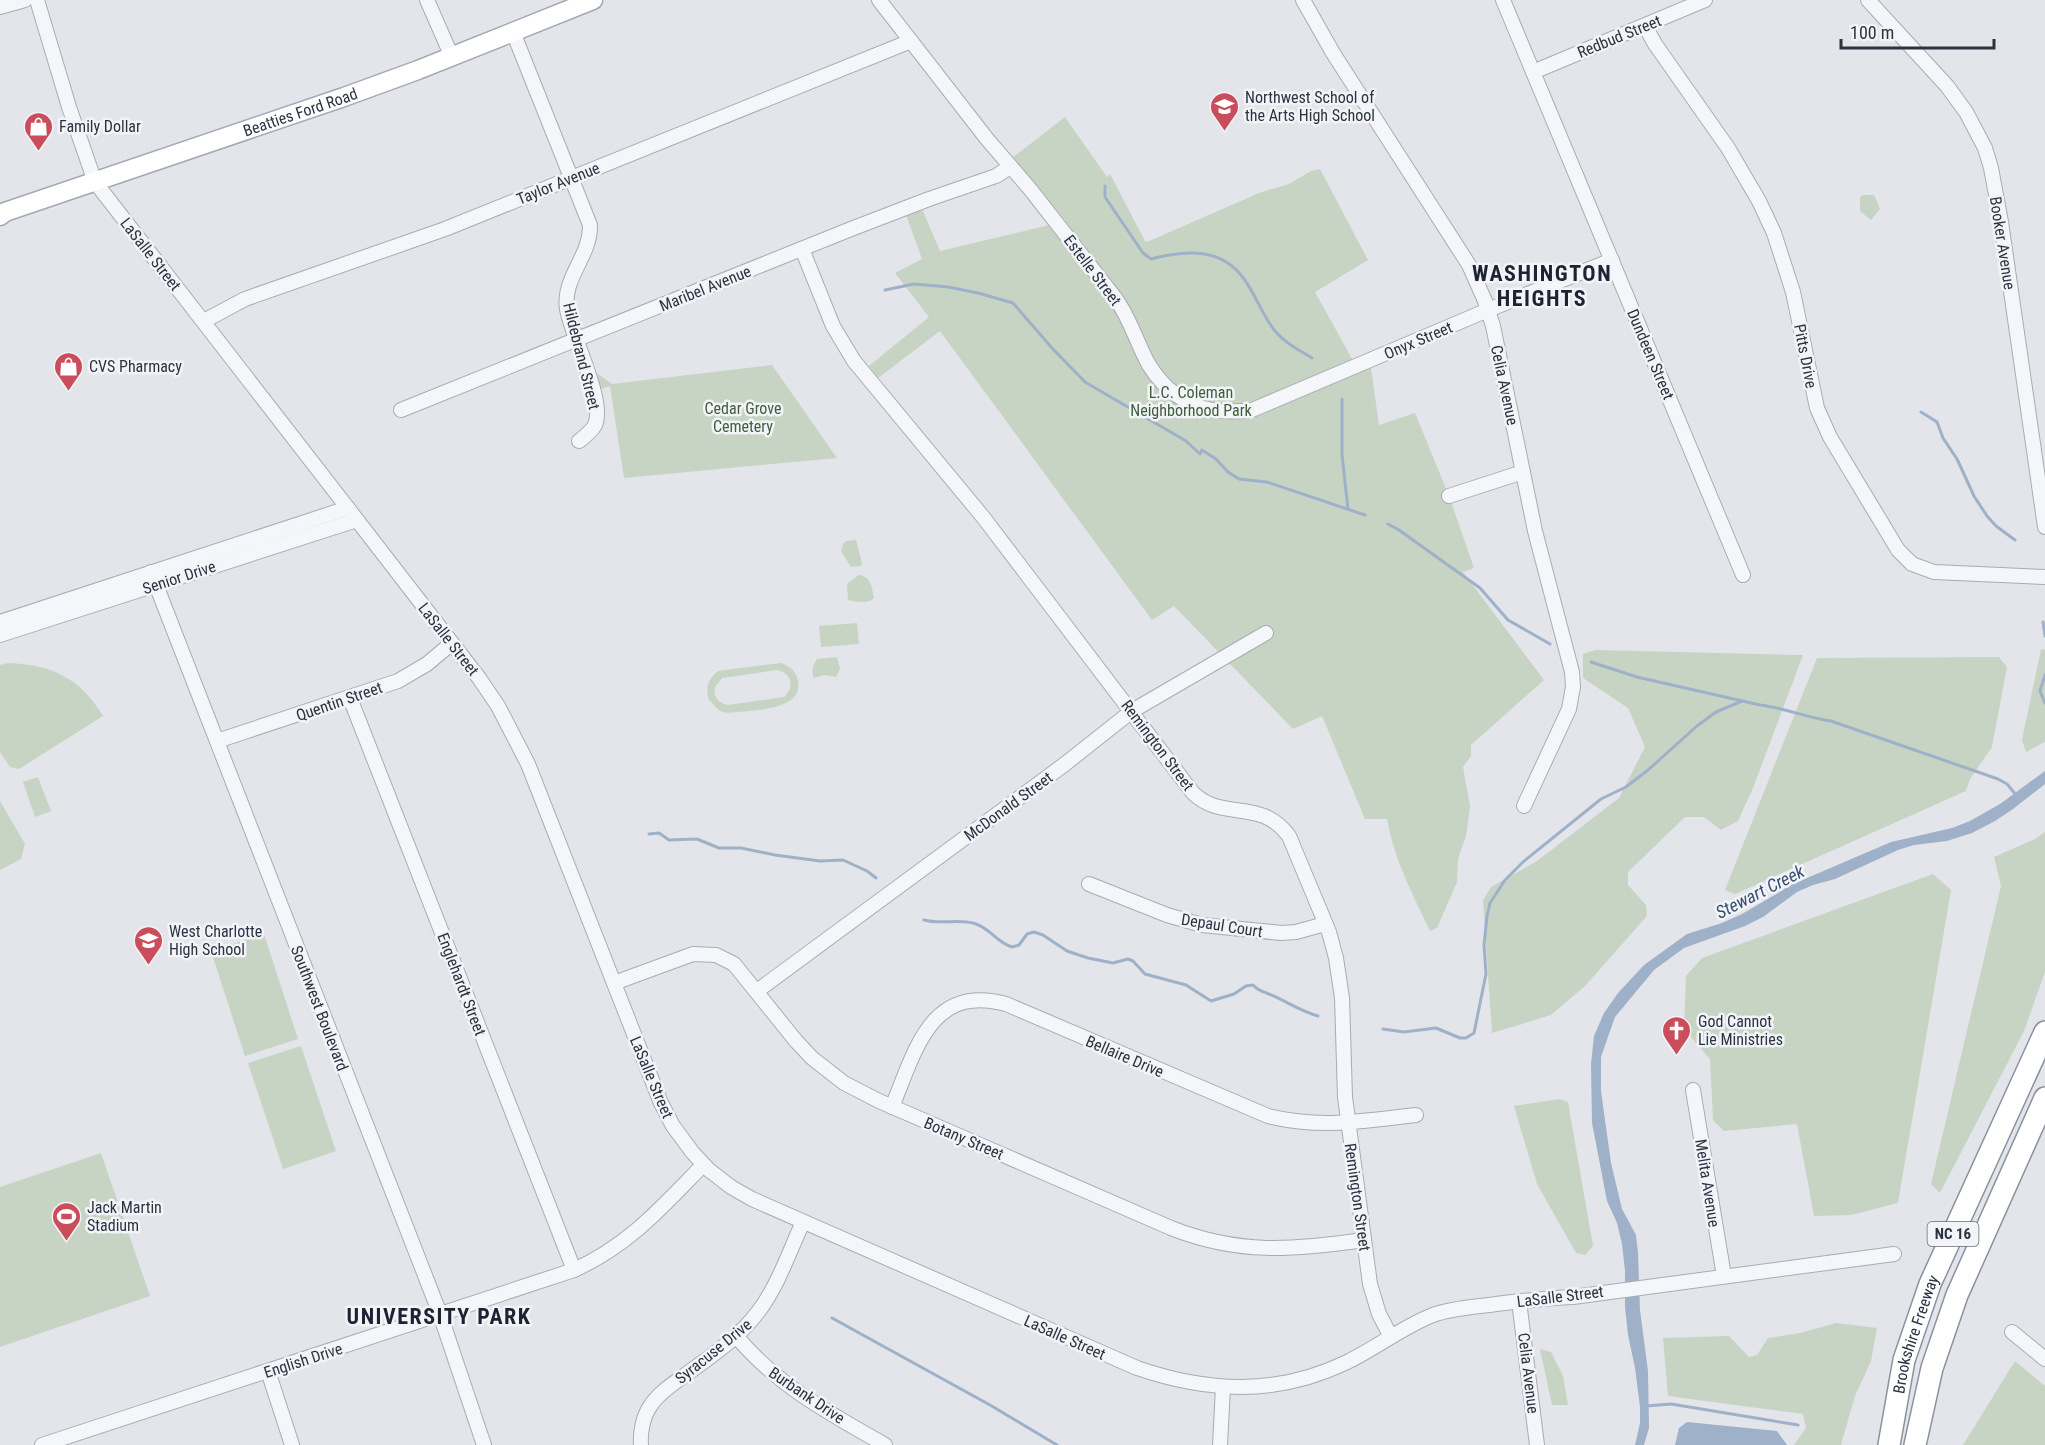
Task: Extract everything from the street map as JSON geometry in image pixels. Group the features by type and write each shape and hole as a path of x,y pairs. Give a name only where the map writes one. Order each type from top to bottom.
{"highway":[{"name":"Brookshire Freeway","path":"1889,1445 1904,1360 1930,1284 2045,1032"},
{"name":"Brookshire Freeway","path":"1915,1445 1932,1368 1953,1306 2045,1098"}],"main road":[{"name":"Beatties Ford Road","path":"2,213 335,100 452,57 584,2"}],"street":[{"path":"0,8 27,0 53,0"},
{"name":"LaSalle Street","path":"37,0 95,182 452,643 498,706 520,747 661,1103 685,1145 704,1165 731,1187 803,1222 1137,1368 1185,1383 1222,1387 1270,1385 1312,1376 1345,1363 1435,1314 1483,1305 1573,1297 1610,1290 1894,1254"},
{"path":"428,0 452,57"},
{"name":"Estelle Street","path":"879,0 1116,299 1124,311 1148,364 1173,393 1185,401 1215,411 1252,410 1356,366"},
{"name":"Celia Avenue","path":"1303,0 1333,53 1469,265 1488,310 1541,552 1570,661 1573,687 1569,709 1524,806"},
{"name":"Dundeen Street","path":"1503,0 1743,575"},
{"name":"Redbud Street","path":"1533,72 1645,26 1680,5 1705,0"},
{"name":"Booker Avenue","path":"1868,0 1943,80 1966,112 1985,148 2001,222 2045,527"},
{"name":"Pitts Drive","path":"1645,26 1655,44 1728,148 1760,201 1774,233 1793,292 1817,408 1830,437 1898,550 1912,564 1934,572 2045,577"},
{"name":"Hildebrand Street","path":"513,32 590,225 588,246 570,281 567,293 569,318 592,381 597,416 592,430 579,441"},
{"name":"Taylor Avenue","path":"204,321 245,300 445,229 911,41"},
{"name":"Maribel Avenue","path":"401,410 929,199 996,176 1010,167"},
{"name":"Remington Street","path":"802,249 830,320 854,361 983,517 1198,798 1214,807 1250,811 1265,816 1282,827 1289,836 1325,924 1336,958 1340,982 1342,1060 1348,1123 1370,1284 1375,1304 1391,1337"},
{"name":"Onyx Street","path":"1356,366 1612,260"},
{"path":"1449,496 1523,472"},
{"name":"Senior Drive","path":"0,635 348,508"},
{"name":"Senior Drive","path":"0,622 357,520"},
{"name":"Southwest Boulevard","path":"153,579 440,1314 484,1445"},
{"name":"McDonald Street","path":"757,991 1065,764 1132,711 1266,633"},
{"name":"Quentin Street","path":"216,741 350,698 408,676 427,664 452,643"},
{"name":"Englehardt Street","path":"350,698 574,1270"},
{"name":"Depaul Court","path":"1089,884 1167,915 1202,925 1281,933 1296,932 1325,924"},
{"name":"Botany Street","path":"614,983 693,954 723,958 734,964 812,1058 844,1083 892,1107 1171,1228 1211,1241 1261,1249 1285,1249 1364,1240"},
{"name":"Bellaire Drive","path":"892,1107 921,1038 932,1021 959,1003 985,1000 1006,1004 1268,1116 1308,1124 1327,1125 1416,1114"},
{"name":"Melita Avenue","path":"1693,1090 1724,1276"},
{"name":"English Drive","path":"42,1445 574,1270 594,1261 625,1241 704,1165"},
{"name":"Syracuse Drive","path":"641,1445 642,1428 653,1402 736,1336 758,1313 803,1222"},
{"name":"Celia Avenue","path":"1520,1301 1537,1445"},
{"path":"2012,1332 2045,1359"},
{"name":"Burbank Drive","path":"736,1336 752,1356 793,1390 885,1445"},
{"path":"268,1371 292,1445"},
{"path":"1220,1445 1222,1387"}],"green space":[{"name":"L.C. Coleman Neighborhood Park","path":"1065,117 1107,177 1110,174 1147,242 1320,169 1368,260 1315,292 1356,366 1370,361 1379,425 1415,413 1449,496 1474,568 1463,572 1544,680 1471,745 1471,756 1463,767 1470,806 1466,836 1458,859 1457,882 1437,928 1430,931 1411,890 1399,863 1387,819 1365,819 1322,716 1293,729 1174,606 1152,620 940,331 878,378 869,366 929,317 895,273 922,259 906,215 922,209 940,251 1066,221 1012,158"},
{"path":"1874,195 1880,209 1871,220 1860,211 1860,197"},
{"name":"Cedar Grove Cemetery","path":"772,365 837,458 624,478 610,386 598,390 597,373 612,384"},
{"path":"856,540 862,563 861,566 851,567 841,551 846,541"},
{"path":"859,575 870,583 874,598 869,601 848,600 847,584"},
{"path":"857,623 859,644 821,647 819,626"},
{"path":"2041,649 2045,650 2045,742 2026,752 2022,740"},
{"path":"1596,650 1803,655 1753,788 1738,821 1721,830 1704,817 1685,817 1628,872 1628,885 1646,905 1647,916 1585,986 1551,1015 1492,1033 1483,901 1491,887 1537,861 1619,798 1645,747 1628,708 1583,678 1583,654"},
{"path":"837,657 840,669 836,677 824,675 814,678 813,668 817,659"},
{"path":"1999,657 2007,667 1992,747 1970,779 1966,791 1735,894 1725,890 1817,658"},
{"path":"8,663 51,670 63,676 84,692 103,716 19,769 10,767 0,752 0,665"},
{"path":"780,663 788,666 794,672 798,688 794,697 775,707 728,713 720,711 709,700 707,692 708,684 718,671","holes":["777,670 789,677 791,685 784,697 728,705 721,703 716,696 715,687 722,678"]},
{"path":"38,777 51,811 35,817 23,782"},
{"path":"0,801 25,844 21,859 0,870"},
{"path":"2045,832 2045,972 2024,1031 1940,1193 1931,1184 2001,886 1994,857 2035,839"},
{"path":"1933,874 1951,890 1898,1203 1851,1215 1814,1216 1797,1124 1724,1131 1713,1120 1710,1059 1684,1029 1686,976 1702,958"},
{"path":"264,934 298,1039 245,1056 211,951"},
{"path":"301,1046 336,1151 283,1169 248,1063"},
{"path":"1559,1099 1568,1102 1593,1246 1585,1255 1576,1253 1537,1184 1514,1106"},
{"name":"Jack Martin Stadium","path":"101,1153 150,1296 0,1347 0,1187"},
{"path":"1836,1323 1877,1328 1871,1361 1855,1396 1841,1445 1794,1445 1806,1428 1803,1414 1668,1396 1663,1338 1729,1336 1749,1357 1757,1355 1768,1338 1800,1333"},
{"path":"1540,1349 1551,1352 1563,1376 1568,1405 1552,1405"},
{"path":"2015,1361 2045,1386 2045,1445 1963,1445"}],"water":[{"path":"2045,771 2045,784 2013,809 1972,833 1947,841 1914,845 1898,850 1835,879 1797,892 1763,917 1745,926 1684,948 1654,970 1615,1017 1601,1057 1601,1091 1611,1163 1622,1209 1636,1235 1638,1253 1640,1310 1648,1371 1649,1428 1644,1445 1635,1445 1640,1423 1640,1407 1628,1335 1622,1244 1617,1223 1607,1201 1592,1123 1591,1064 1594,1036 1604,1013 1618,993 1644,965 1687,934 1742,914 1793,884 1891,842 1952,828 1970,821 2000,804"},
{"path":"1687,1422 1777,1431 1787,1445 1675,1445 1679,1428"}],"waterway":[{"path":"1105,186 1105,197 1143,253 1151,259 1190,253 1214,256 1225,261 1244,279 1275,331 1288,343 1312,358"},
{"path":"885,290 914,284 948,287 1013,303 1085,382 1186,441 1200,454 1202,450 1239,479 1267,482 1365,515"},
{"path":"1342,399 1342,455 1348,509"},
{"path":"1921,412 1937,422 1943,438 1957,459 1974,496 1987,516 2015,540"},
{"path":"1388,524 1480,588 1508,620 1550,644"},
{"path":"2043,622 2045,636"},
{"path":"1591,662 1637,677 1831,721 1998,779 2007,784 2017,796"},
{"path":"2045,675 2040,691 2045,703"},
{"path":"1383,1029 1404,1032 1436,1028 1460,1038 1466,1038 1474,1033 1486,974 1484,945 1487,916 1490,903 1505,880 1523,862 1601,799 1626,787 1648,770 1697,726 1716,712 1742,701"},
{"path":"649,834 659,833 669,840 697,839 719,848 741,848 820,861 843,860 867,871 876,878"},
{"path":"924,920 970,922 986,929 1012,947 1019,945 1027,934 1034,932 1043,935 1067,951 1088,958 1113,963 1128,959 1133,961 1145,974 1186,985 1211,1001 1253,985 1260,991 1318,1016"},
{"path":"832,1318 990,1405 1057,1445"},
{"path":"1646,1406 1671,1404 1798,1425"}],"place":[{"name":"Northwest School of the Arts High School","path":"1224,132"},
{"name":"Family Dollar","path":"38,152"},
{"name":"CVS Pharmacy","path":"68,392"},
{"name":"West Charlotte High School","path":"148,966"},
{"name":"God Cannot Lie Ministries","path":"1677,1056"},
{"name":"Jack Martin Stadium","path":"66,1242"}],"district":[{"name":"WASHINGTON HEIGHTS","path":"1542,286"},
{"name":"UNIVERSITY PARK","path":"439,1316"}],"water label":[{"name":"Stewart Creek","path":"1760,892"}]}
